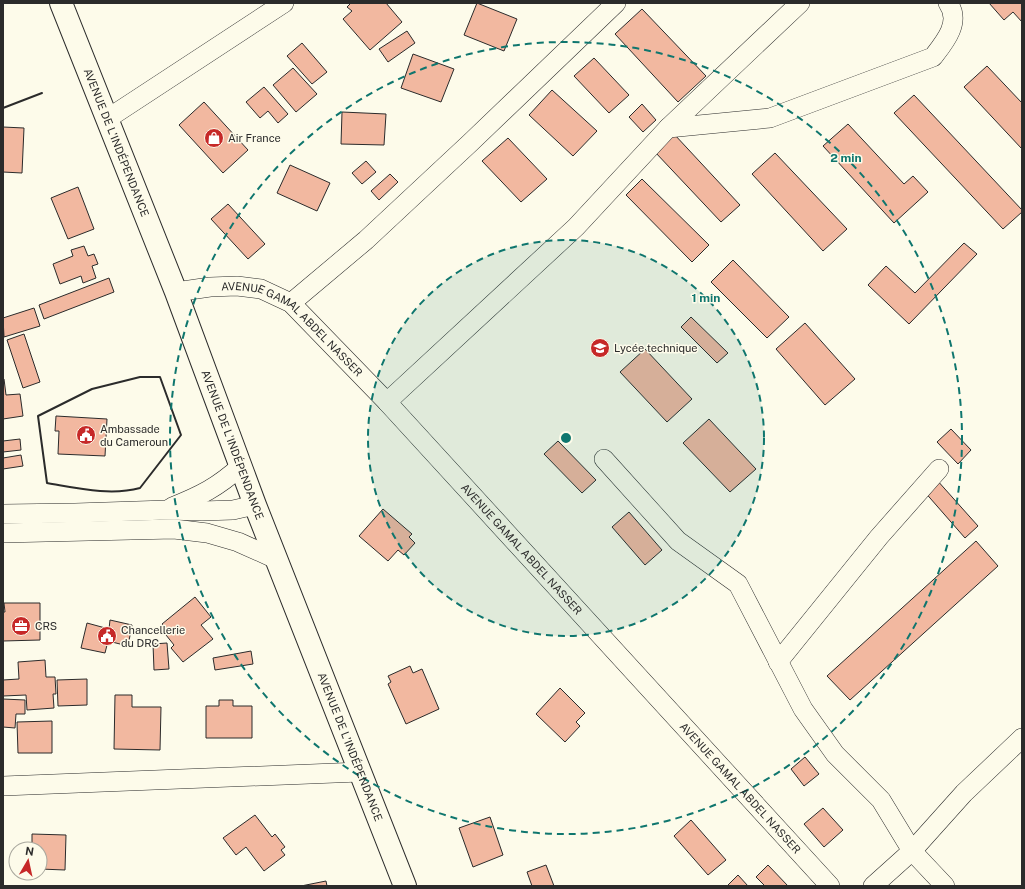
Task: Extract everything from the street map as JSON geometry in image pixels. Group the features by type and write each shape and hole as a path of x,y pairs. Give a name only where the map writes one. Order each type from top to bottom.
{"main road":[{"name":"AVENUE DE L'INDÉPENDANCE","path":"61,3 176,292 276,559 405,886"}],"street":[{"path":"108,119 284,3"},
{"path":"291,303 366,240 616,3"},
{"path":"387,402 576,227 668,128 800,3"},
{"path":"668,128 770,118 932,57 948,38 954,18 948,3"},
{"name":"AVENUE GAMAL ABDEL NASSER","path":"176,292 210,287 237,286 261,289 291,303 387,402 830,886"},
{"path":"604,459 678,541 738,584 803,710 835,754 881,800 912,851 945,886"},
{"path":"167,510 198,496 225,481 241,466"},
{"path":"778,662 879,537 938,469"},
{"path":"3,514 75,514 167,510 233,510 256,505"},
{"path":"3,533 174,529 207,533 230,540 276,559"},
{"path":"873,886 912,851 964,794 1022,738"},
{"path":"3,786 360,772"}],"building":[{"path":"351,3 386,3 402,22 370,50 343,19 352,11 347,7"},
{"path":"477,3 517,19 504,51 464,35"},
{"path":"989,3 1022,3 1022,22 1013,12 1004,20"},
{"path":"642,9 706,76 678,102 615,34"},
{"path":"407,31 415,43 388,62 379,49"},
{"path":"302,43 327,72 312,84 287,56"},
{"path":"413,54 454,69 441,102 401,88"},
{"path":"594,58 629,95 609,113 574,76"},
{"path":"987,66 1022,103 1022,149 964,87"},
{"path":"293,68 317,94 296,112 273,85"},
{"path":"264,87 288,114 278,123 268,111 260,118 246,102"},
{"path":"552,90 597,131 573,156 529,115"},
{"path":"914,95 1022,210 1022,212 1003,229 894,113"},
{"path":"204,102 248,150 223,173 179,125"},
{"path":"642,104 656,120 643,132 629,117"},
{"path":"342,112 386,114 384,145 341,144"},
{"path":"848,124 904,184 913,176 928,192 894,223 823,146"},
{"path":"3,127 24,128 22,173 3,172"},
{"path":"674,134 740,205 721,222 655,152"},
{"path":"508,138 547,179 521,202 482,161"},
{"path":"775,153 847,229 823,251 752,174"},
{"path":"366,161 376,172 362,184 352,173"},
{"path":"290,165 330,183 317,211 277,193"},
{"path":"390,174 398,182 379,200 371,191"},
{"path":"642,179 709,245 692,262 626,195"},
{"path":"78,187 94,229 68,239 51,198"},
{"path":"228,204 265,244 248,259 211,219"},
{"path":"964,243 977,254 909,324 868,285 886,266 915,293"},
{"path":"84,246 88,256 94,254 98,264 92,266 96,278 83,283 81,276 60,284 53,264 73,256 71,250"},
{"path":"733,260 789,317 767,338 711,282"},
{"path":"109,278 114,292 44,319 39,305"},
{"path":"34,308 40,326 4,337 3,318"},
{"path":"691,317 728,353 717,363 681,327"},
{"path":"805,323 855,379 825,405 776,349"},
{"path":"24,334 40,382 23,388 7,340"},
{"path":"645,349 692,399 667,422 620,372"},
{"path":"3,379 6,395 20,394 23,416 3,419"},
{"path":"56,416 107,419 105,456 58,454 59,431 55,431"},
{"path":"709,419 756,469 730,492 683,443"},
{"path":"951,429 971,450 958,464 937,442"},
{"path":"20,439 21,450 3,452 3,441"},
{"path":"558,441 596,480 582,493 544,454"},
{"path":"21,455 23,466 3,469 3,458"},
{"path":"936,479 978,526 965,538 923,490"},
{"path":"383,509 412,534 409,537 415,543 404,555 398,550 388,561 359,536"},
{"path":"629,512 662,550 645,565 612,527"},
{"path":"976,541 998,566 850,700 827,676"},
{"path":"195,597 211,617 201,625 213,639 183,662 171,648 174,645 166,635 169,633 162,624"},
{"name":"CRS","path":"4,603 40,603 40,640 3,641 3,612 5,612"},
{"path":"110,620 132,625 128,646 108,641 105,653 81,648 87,623 109,629"},
{"path":"167,643 169,669 154,670 153,644"},
{"path":"251,651 253,664 215,670 213,658"},
{"path":"45,660 46,677 55,677 56,694 53,694 54,708 27,710 26,695 3,696 3,680 19,679 18,662"},
{"path":"410,666 413,673 422,669 439,709 406,724 388,684 391,682 388,676"},
{"path":"87,679 87,705 58,706 57,680"},
{"path":"560,688 585,713 576,722 580,726 565,742 536,714"},
{"path":"115,695 132,695 132,707 161,707 160,750 114,749"},
{"path":"3,699 25,700 25,714 16,714 15,728 3,727"},
{"path":"219,700 233,700 233,706 252,706 252,738 206,738 206,706 219,706"},
{"path":"52,721 52,753 18,753 17,722"},
{"path":"805,757 819,774 804,786 791,769"},
{"path":"823,808 843,830 824,847 804,824"},
{"path":"255,815 272,837 275,834 285,847 281,850 285,855 264,871 246,847 236,855 223,838"},
{"path":"490,817 503,855 473,867 459,828"},
{"path":"691,820 726,860 708,875 674,836"},
{"path":"32,834 66,835 65,870 48,869 48,841 32,841"},
{"path":"546,865 554,886 532,886 527,872"},
{"path":"768,865 788,886 765,886 756,877"},
{"path":"738,875 748,886 727,886"},
{"path":"326,881 327,886 301,886"}],"wall":[{"path":"3,108 42,93"},
{"path":"140,377 160,377 181,435 140,488 105,491 47,483 38,416 92,389 140,377"}],"place":[{"name":"Air France","path":"214,138"},
{"name":"Lycée technique","path":"600,348"},
{"name":"Ambassade du Cameroun","path":"86,435"},
{"name":"CRS","path":"21,626"},
{"name":"Chancellerie du DRC","path":"107,636"}]}
